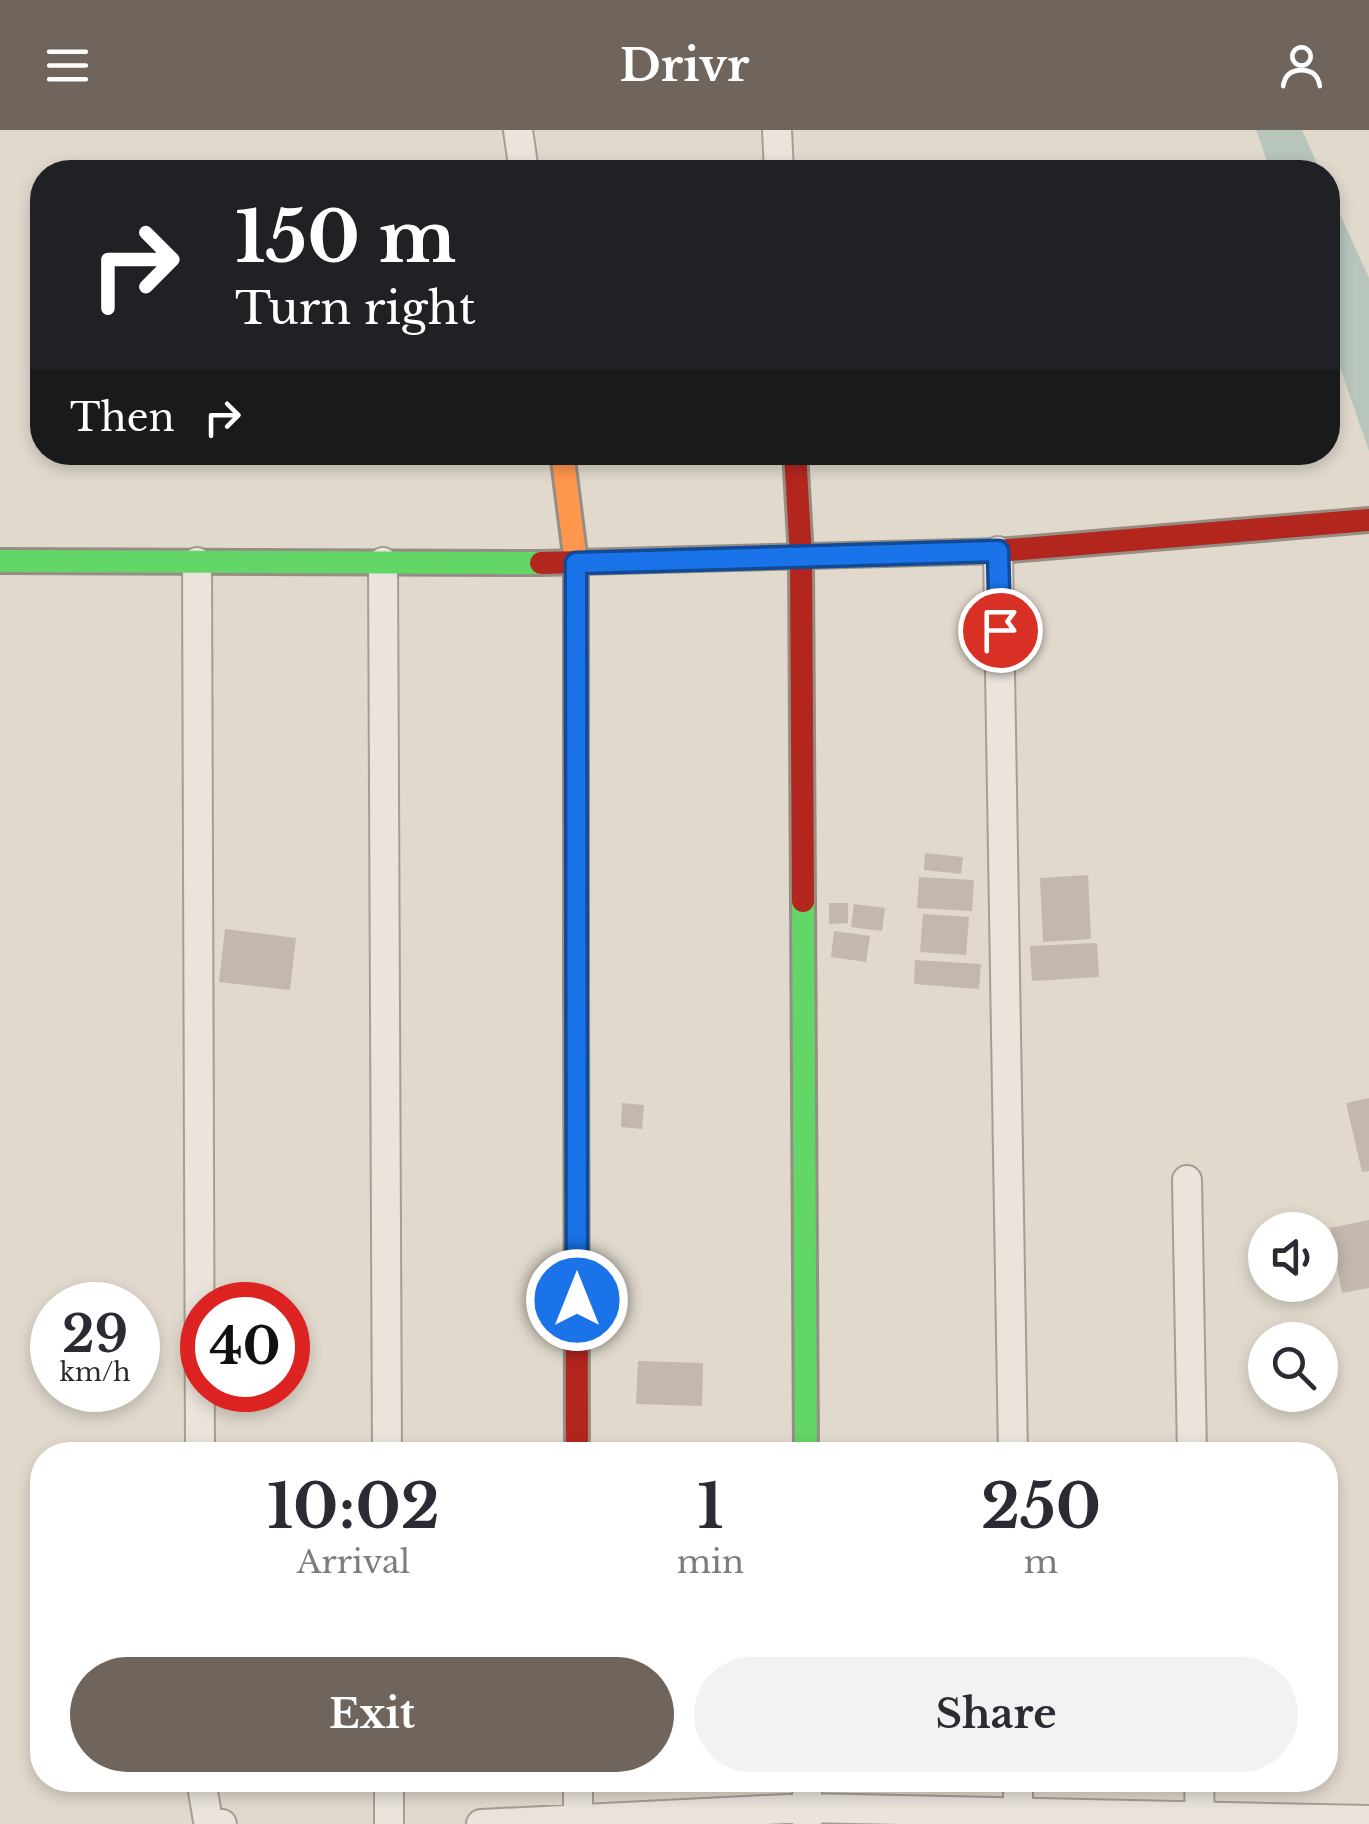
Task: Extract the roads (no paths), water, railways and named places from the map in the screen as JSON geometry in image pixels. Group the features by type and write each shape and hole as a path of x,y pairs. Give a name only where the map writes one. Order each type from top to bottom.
{"street":[{"path":"518,130 522,160"},
{"path":"777,130 778,160"},
{"path":"564,465 576,563 577,1442"},
{"path":"796,465 801,557 806,1442"},
{"path":"0,561 576,563 801,557 998,551 1362,520"},
{"path":"998,551 1013,1442"},
{"path":"196,562 200,1442"},
{"path":"383,562 387,1442"},
{"path":"1187,1180 1192,1442"},
{"path":"203,1792 208,1821 222,1824"},
{"path":"389,1792 389,1824"},
{"path":"578,1792 578,1823"},
{"path":"1018,1792 1018,1820"},
{"path":"1199,1792 1200,1819"},
{"path":"481,1824 578,1823 807,1804 1018,1820 1369,1820"}]}
